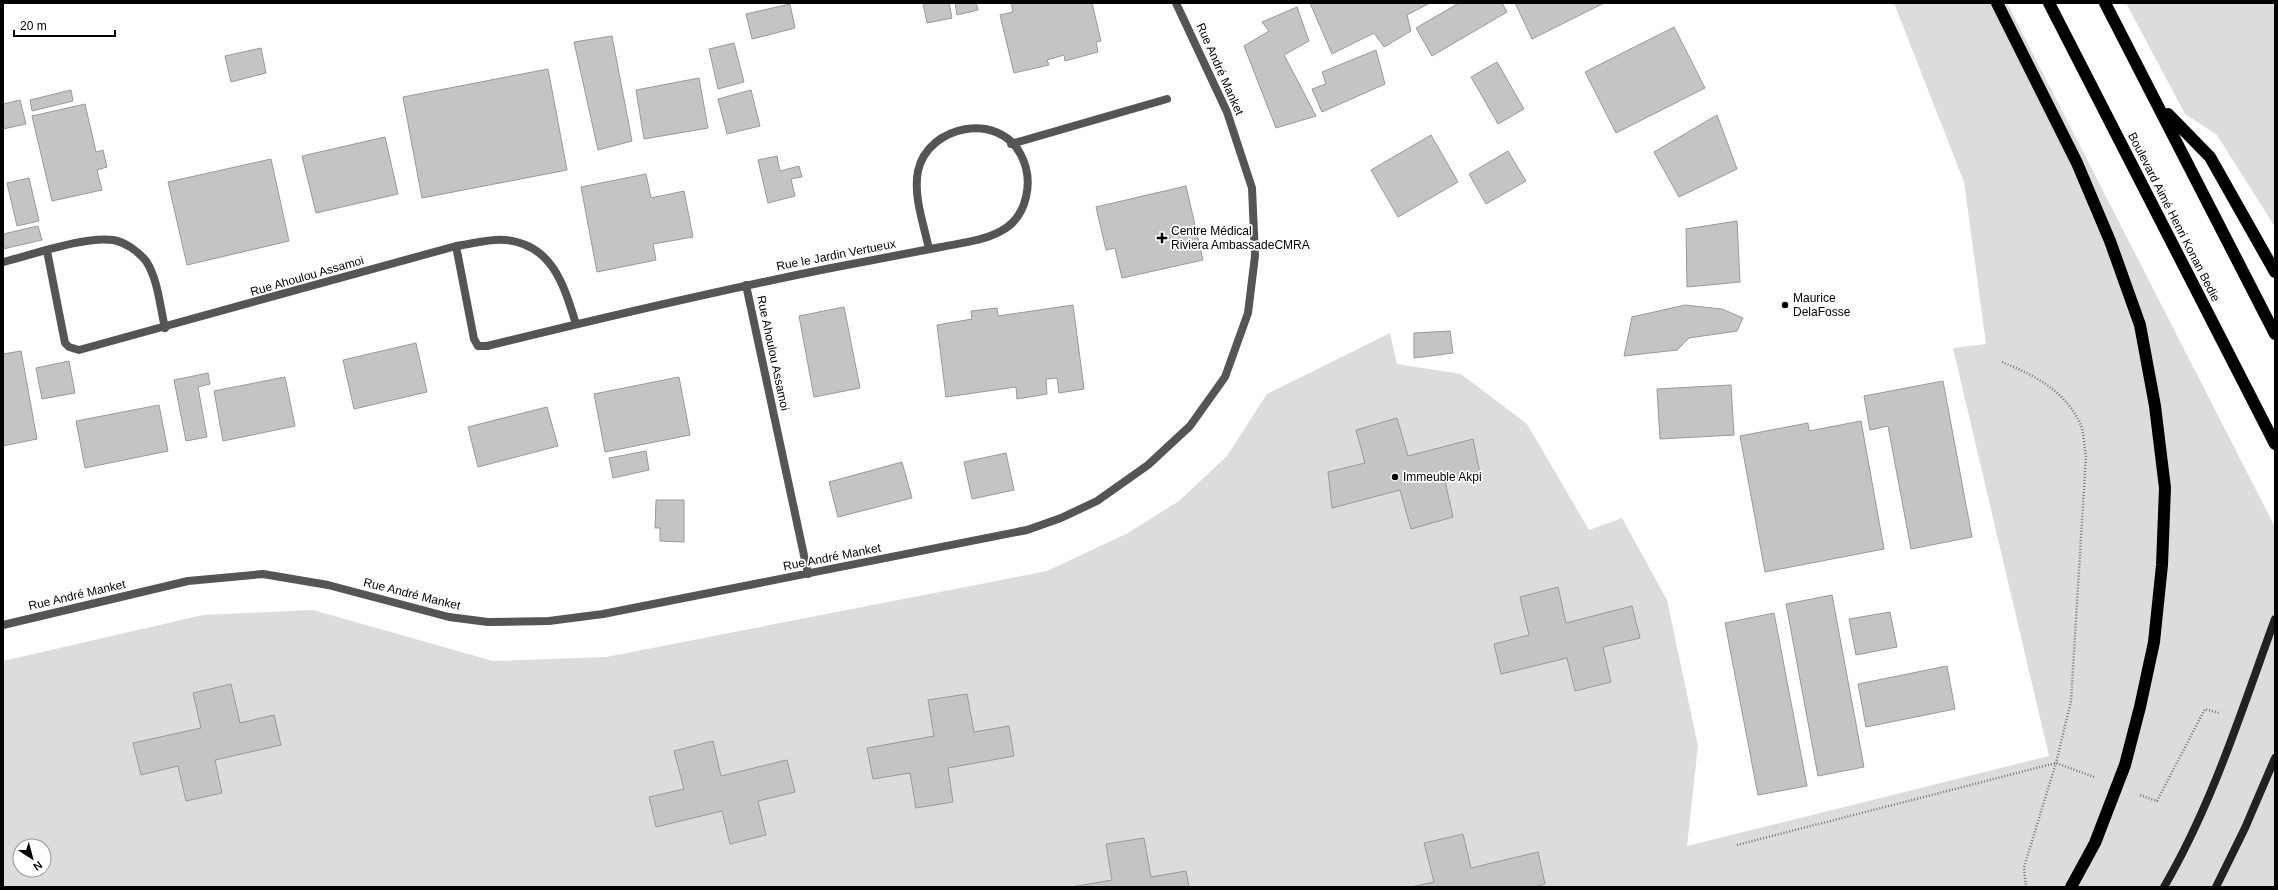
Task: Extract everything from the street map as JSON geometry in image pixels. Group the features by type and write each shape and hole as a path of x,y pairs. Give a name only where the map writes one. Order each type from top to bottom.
{"highway":[{"path":"1997,3 2077,163 2110,241 2140,325 2155,406 2165,488 2162,565 2154,642 2140,707 2125,765 2096,843 2071,887"},
{"name":"Boulevard Aimé Henri Konan Bedie","path":"2049,3 2275,444"},
{"path":"2105,3 2161,108 2275,334"},
{"path":"2161,108 2210,156 2275,272"}],"main road":[{"path":"2164,887 2180,860 2225,760 2275,619"},
{"path":"2216,887 2245,828 2275,758"}],"street":[{"name":"Rue André Manket","path":"3,625 188,581 263,574 328,585 449,617 496,622 548,621 603,614 1027,530 1061,518 1097,501 1148,465 1190,426 1225,377 1248,313 1255,256 1252,188 1227,112 1176,3"},
{"path":"1011,144 1167,99"},
{"name":"Rue le Jardin Vertueux","path":"746,285 929,249 982,238 1002,231 1018,216 1027,196 1028,174 1020,153 1005,138 985,129 963,128 943,136 927,151 918,171 918,193 929,249"},
{"path":"3,262 93,240 113,240 132,247 146,261 154,279 164,328"},
{"name":"Rue Ahoulou Assamoi","path":"46,251 65,343 69,347 79,350 164,328 456,246 505,240 527,245 553,266 564,284 576,324"},
{"name":"Rue Ahoulou Assamoi","path":"456,246 474,339 478,346 487,346 746,285 808,574"}],"path":[{"path":"2002,362 2035,375 2064,399 2080,424 2086,456 2071,701 2056,763 2024,867 2026,887"},
{"path":"2157,801 2205,709"},
{"path":"1737,845 2056,763"}],"shaded area":[{"path":"1894,3 2007,3 2275,527 2275,887 3,887 3,661 203,615 313,610 493,661 606,657 1047,571 1128,533 1179,501 1227,456 1267,394 1390,333 1397,364 1461,374 1527,424 1589,530 1622,518 1667,600 1698,746 1687,846 2049,756 1953,348 1986,344 1964,182"},
{"path":"2126,3 2275,3 2275,227 2217,135 2185,114"}],"building":[{"path":"923,3 949,3 952,18 927,23"},
{"path":"955,3 976,3 978,10 957,15"},
{"path":"1011,3 1092,3 1101,41 1096,42 1098,52 1065,61 1064,55 1047,60 1049,65 1014,73 1000,15 1013,12"},
{"path":"1310,3 1430,3 1407,15 1411,31 1384,47 1374,33 1332,54"},
{"path":"1459,3 1502,3 1507,12 1432,56 1416,28"},
{"path":"1515,3 1604,3 1532,39"},
{"path":"790,4 795,28 752,39 746,14"},
{"path":"1297,7 1309,41 1284,55 1316,116 1276,128 1244,46 1269,31 1262,22"},
{"path":"1674,27 1705,88 1616,133 1585,72"},
{"path":"612,36 632,141 598,150 574,42"},
{"path":"734,43 744,82 718,89 709,49"},
{"path":"261,48 266,73 231,82 225,56"},
{"path":"1376,50 1385,84 1322,112 1312,89 1326,84 1322,72"},
{"path":"1497,62 1524,109 1498,124 1471,77"},
{"path":"548,69 567,170 422,198 403,97"},
{"path":"699,78 708,128 644,139 636,90"},
{"path":"71,90 73,101 32,111 30,100"},
{"path":"751,90 760,126 727,134 718,99"},
{"path":"20,100 26,124 3,129 3,104"},
{"path":"85,104 96,152 103,150 107,167 97,170 102,190 52,201 32,116"},
{"path":"1717,115 1737,169 1679,197 1654,152"},
{"path":"1431,135 1458,182 1398,217 1371,170"},
{"path":"385,137 398,194 316,213 302,156"},
{"path":"1508,151 1526,181 1486,204 1469,174"},
{"path":"777,156 780,171 799,166 802,177 791,179 795,196 768,203 758,160"},
{"path":"271,159 289,241 187,265 168,182"},
{"path":"646,174 651,198 684,191 693,237 653,244 656,260 597,272 581,187"},
{"path":"29,178 39,221 17,226 7,183"},
{"path":"1186,186 1203,260 1122,278 1115,248 1106,250 1096,207"},
{"path":"1737,221 1740,282 1687,287 1686,229"},
{"path":"38,226 42,240 3,249 3,234"},
{"path":"1073,305 1084,389 1059,393 1057,378 1046,379 1047,394 1017,399 1016,387 946,397 937,325 972,319 971,311 997,308 998,316"},
{"path":"1685,305 1722,309 1743,318 1737,331 1689,338 1677,350 1624,356 1632,317"},
{"path":"844,307 860,388 814,397 799,316"},
{"path":"1450,331 1453,353 1414,358 1414,333"},
{"path":"416,343 427,392 354,409 343,360"},
{"path":"21,351 37,439 3,446 3,354"},
{"path":"69,361 75,393 42,399 36,368"},
{"path":"208,373 210,384 198,387 207,437 186,441 174,380"},
{"path":"285,377 295,426 223,441 214,391"},
{"path":"679,377 690,435 605,452 594,394"},
{"path":"1943,381 1972,537 1911,549 1888,426 1870,430 1864,396"},
{"path":"1731,385 1734,435 1660,439 1657,389"},
{"path":"159,405 168,451 85,468 76,421"},
{"path":"547,407 558,446 478,467 468,427"},
{"name":"Immeuble Akpi","path":"1397,418 1408,456 1473,439 1480,473 1445,481 1453,517 1411,529 1400,490 1332,508 1328,472 1365,463 1356,430"},
{"path":"1861,421 1884,549 1765,572 1740,436 1808,423 1809,431"},
{"path":"646,451 649,470 613,478 609,458"},
{"path":"1006,453 1014,490 972,499 964,462"},
{"path":"902,462 912,498 838,517 829,482"},
{"path":"656,500 684,500 684,542 660,541 660,528 655,528"},
{"path":"1558,587 1566,623 1632,606 1640,638 1603,647 1611,682 1575,691 1567,658 1501,674 1494,644 1529,635 1520,597"},
{"path":"1832,595 1864,767 1818,776 1786,604"},
{"path":"1890,612 1897,647 1856,655 1849,619"},
{"path":"1774,613 1807,786 1758,795 1725,623"},
{"path":"1947,666 1955,709 1866,727 1858,684"},
{"path":"231,684 240,723 274,715 281,745 215,760 222,793 186,801 178,766 141,775 133,743 201,728 193,693"},
{"path":"967,694 974,732 1009,726 1014,756 948,768 953,802 916,808 910,773 873,779 867,748 934,736 928,700"},
{"path":"713,741 721,776 787,760 795,792 758,801 766,835 730,844 722,811 656,827 649,797 684,789 674,751"},
{"path":"1463,834 1471,868 1538,852 1545,884 1534,887 1411,887 1434,882 1424,843"},
{"path":"1144,838 1151,877 1186,871 1189,887 1072,887 1112,880 1106,844"}],"place":[{"name":"Centre Médical Riviera AmbassadeCMRA","path":"1162,238"},
{"name":"Maurice DelaFosse","path":"1785,305"},
{"name":"Immeuble Akpi","path":"1395,477"}]}
